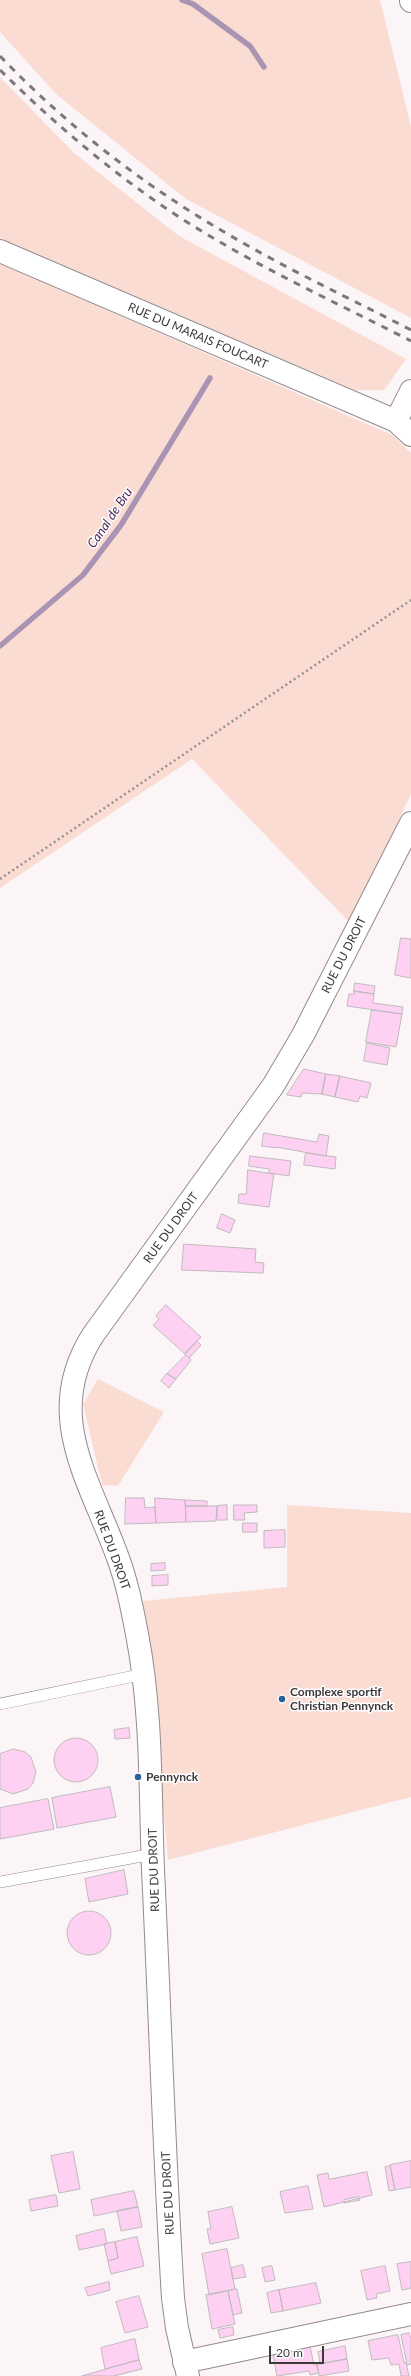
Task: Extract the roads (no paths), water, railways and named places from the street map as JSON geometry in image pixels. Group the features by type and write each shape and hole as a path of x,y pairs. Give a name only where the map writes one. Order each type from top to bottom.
{"street":[{"name":"RUE DU MARAIS FOUCART","path":"0,251 404,428"},
{"path":"404,428 411,391"},
{"name":"RUE DU DROIT","path":"186,2369 175,2317 172,2287 152,1854 150,1733 144,1674 137,1633 122,1570 79,1464 73,1440 70,1405 75,1373 83,1353 93,1335 273,1086 303,1035 411,823"},
{"path":"186,2369 411,2314"}],"lane":[{"path":"0,1704 144,1674"},
{"path":"0,1882 152,1854"}],"waterway":[{"name":"Canal de Bru","path":"182,0 193,4 250,46 264,67"},
{"name":"Canal de Bru","path":"0,646 83,575 121,525 210,378"}],"railway":[{"path":"0,56 26,82 81,131 138,176 169,197 199,217 253,249 411,330"},
{"path":"0,70 73,137 152,199 208,235 258,263 308,290 411,341"}],"place":[{"name":"Complexe sportif Christian Pennynck","path":"282,1699"},
{"name":"Pennynck","path":"138,1777"}]}
